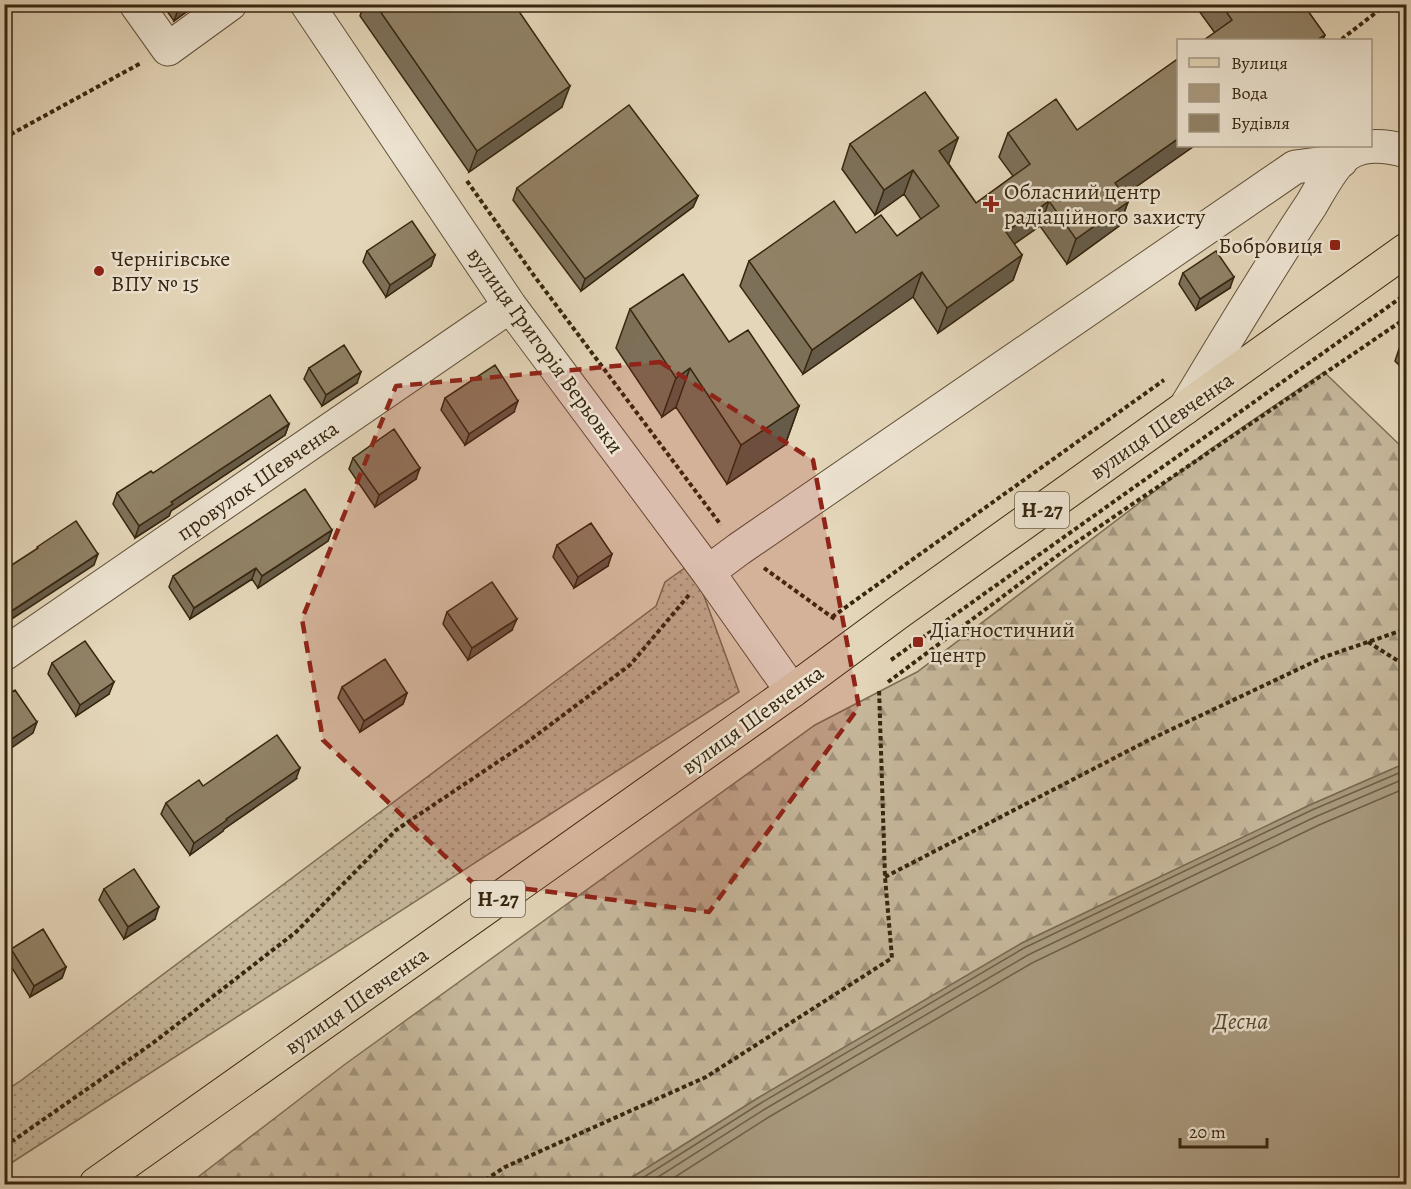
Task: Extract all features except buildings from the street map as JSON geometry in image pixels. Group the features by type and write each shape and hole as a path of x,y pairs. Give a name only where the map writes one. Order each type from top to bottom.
{"main road":[{"name":"вулиця Шевченка","path":"96,1185 792,691 908,605 1407,250"}],"street":[{"path":"136,4 168,49 230,4"},
{"name":"вулиця Григорія Верьовки","path":"307,4 510,306 708,572 792,691"},
{"path":"1185,408 1333,169 1347,154 1366,147 1391,147 1407,151"},
{"path":"708,572 1295,167 1341,161"},
{"name":"провулок Шевченка","path":"4,654 510,306"}],"path":[{"path":"1343,39 1387,4"},
{"path":"4,138 168,49"},
{"path":"462,175 535,277 739,549 839,622"},
{"path":"888,682 1065,550 1407,318"},
{"path":"4,1144 14,1140 153,1043 297,932 396,830 526,743 630,666 708,572"},
{"path":"885,877 1149,740 1324,657 1407,629"},
{"path":"1368,642 1407,666"},
{"path":"479,1185 505,1167 706,1077 892,958 885,877 879,688"}],"highlighted area":[{"path":"660,362 813,460 859,707 709,912 472,882 323,740 302,619 396,386"}],"green space":[{"path":"1324,372 1406,451 1406,763 1310,805 1022,943 758,1098 620,1184 189,1184 344,1065 815,725 917,672 1209,450"},
{"path":"692,563 739,692 5,1167 5,1091 656,606 665,582"}],"water":[{"name":"Десна","path":"1406,763 1406,1184 620,1184 758,1098 1022,943 1310,805"}],"place":[{"name":"Обласний центр радіаційного захисту","path":"991,204"},
{"name":"Бобровиця","path":"1335,245"},
{"name":"Чернігівське ВПУ № 15","path":"99,271"},
{"name":"Діагностичний центр","path":"918,642"}]}
